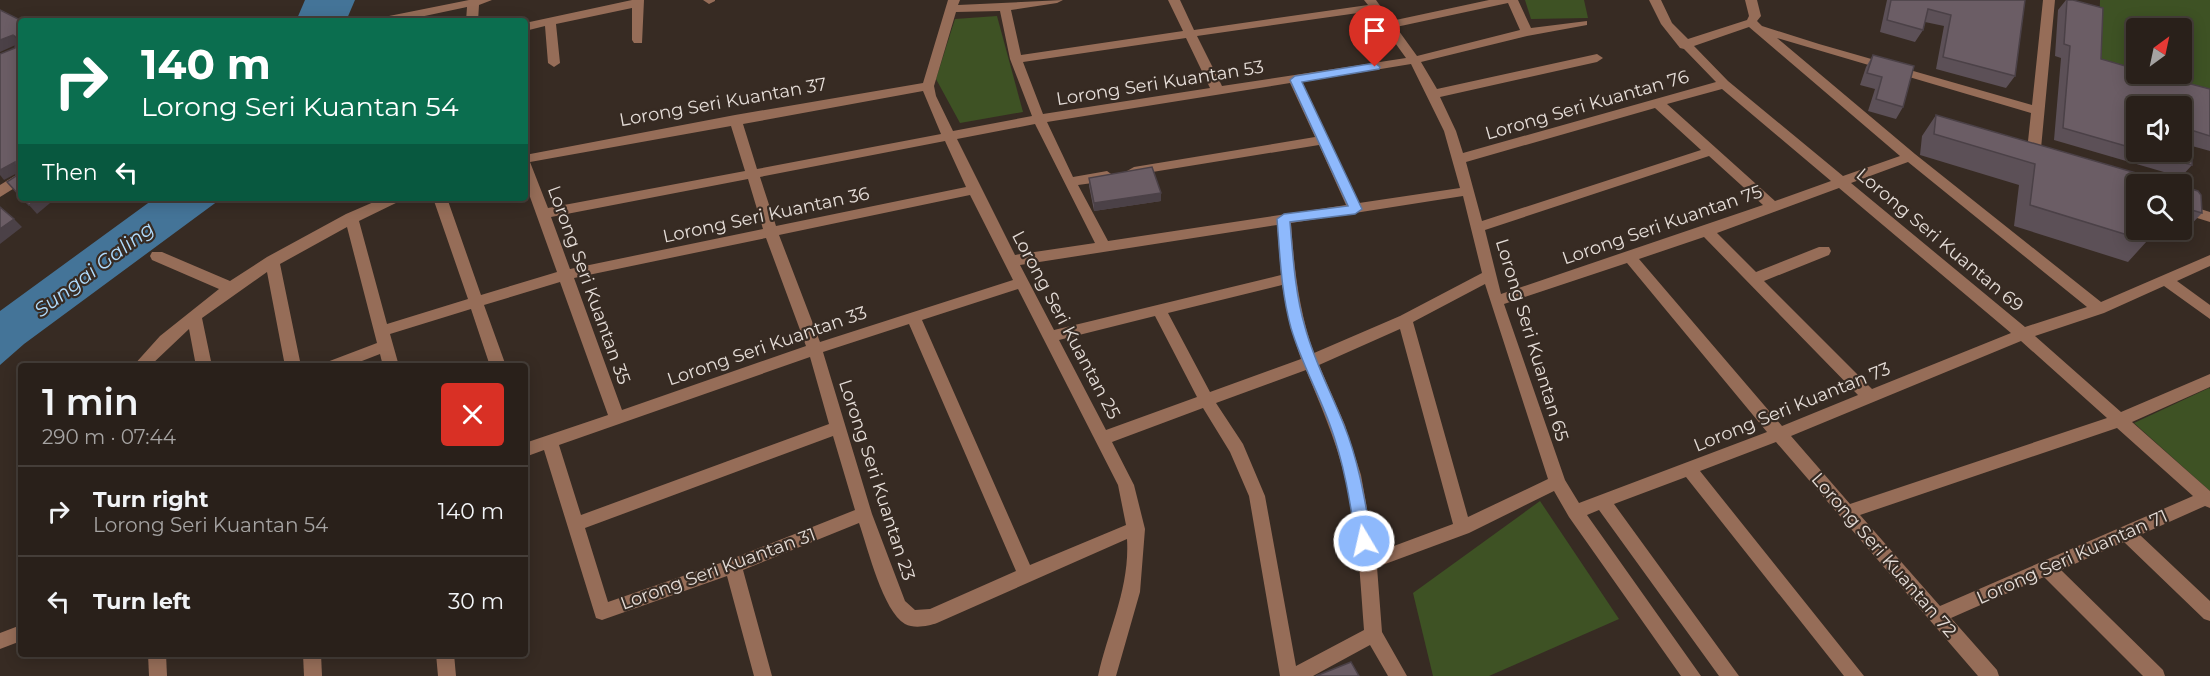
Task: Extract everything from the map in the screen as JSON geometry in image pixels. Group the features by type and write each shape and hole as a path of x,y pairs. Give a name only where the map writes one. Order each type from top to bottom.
{"street":[{"path":"399,18 486,0"},
{"path":"928,86 952,5 1005,7 1057,0"},
{"path":"1174,0 1218,92"},
{"path":"1388,25 1454,4 1505,0"},
{"path":"1512,0 1527,32"},
{"name":"Lorong Seri Kuantan 69","path":"1655,0 1667,24 1684,45 1724,84 2023,334 2208,500"},
{"path":"1751,0 1755,16 1754,25"},
{"path":"2049,0 2033,160 2038,165 2049,168"},
{"path":"528,26 638,2 638,40"},
{"path":"472,18 473,3"},
{"path":"1016,58 1190,34 1372,3"},
{"name":"Lorong Seri Kuantan 65","path":"1372,3 1415,60 1434,94 1459,159 1478,227 1488,276 1557,482 1575,512 1692,676"},
{"path":"1005,7 1016,58 1040,120 1069,182 1104,246"},
{"path":"550,22 554,63"},
{"name":"Lorong Seri Kuantan 53","path":"543,214 948,136 1415,60 1527,32 1583,24"},
{"path":"1754,25 1910,157 2099,309"},
{"path":"1684,45 1754,25 2038,111"},
{"path":"1434,94 1597,58"},
{"path":"1295,80 1355,209"},
{"name":"Lorong Seri Kuantan 76","path":"1459,159 1724,84"},
{"name":"Lorong Seri Kuantan 37","path":"528,158 735,119 928,86"},
{"name":"Lorong Seri Kuantan 25","path":"928,86 948,136 974,190 1126,485 1137,529 1137,558 1128,605 1107,676"},
{"path":"1659,104 1772,206"},
{"name":"Lorong Seri Kuantan 23","path":"735,119 771,232 815,350 864,514 898,606 911,618 931,617 1026,575"},
{"path":"1069,182 1322,140"},
{"path":"1478,227 1711,151"},
{"name":"Lorong Seri Kuantan 75","path":"1496,300 1707,231 1910,157"},
{"name":"Lorong Seri Kuantan 35","path":"528,173 617,417"},
{"path":"0,192 18,179"},
{"name":"Lorong Seri Kuantan 36","path":"338,363 384,339 476,301 565,276 974,190"},
{"path":"1011,261 1468,191"},
{"path":"144,363 159,346 194,317 272,261 351,217 388,201"},
{"path":"441,201 497,363"},
{"path":"2192,211 2210,217"},
{"path":"351,217 390,363"},
{"path":"1284,219 1288,278 1298,326 1310,362 1337,425 1353,475 1368,563 1373,634 1398,676"},
{"path":"1707,231 1870,398"},
{"path":"1754,279 1824,251"},
{"path":"157,256 234,289"},
{"name":"Lorong Seri Kuantan 72","path":"1630,257 1779,434 1990,676"},
{"name":"Lorong Seri Kuantan 73","path":"1575,512 1870,398 2023,334 2099,309 2210,260"},
{"path":"272,261 291,363"},
{"path":"1103,438 1310,362 1406,320 1488,276"},
{"path":"1050,337 1288,278"},
{"path":"2166,280 2210,313"},
{"name":"Lorong Seri Kuantan 33","path":"528,448 1022,282"},
{"path":"1159,310 1207,401 1237,449 1257,496 1289,676"},
{"path":"194,317 203,363"},
{"path":"913,317 1026,575 1115,535 1137,529"},
{"path":"1406,320 1463,528"},
{"path":"1847,513 2118,421 2210,380"},
{"path":"575,524 838,427"},
{"name":"Lorong Seri Kuantan 31","path":"550,442 602,612 733,566 864,514"},
{"path":"1689,469 1855,676"},
{"path":"1368,563 1463,528 1557,482"},
{"name":"Lorong Seri Kuantan 71","path":"1937,616 2046,567 2208,500"},
{"path":"1603,502 1730,676"},
{"path":"2126,533 2210,613"},
{"path":"733,566 763,676"},
{"path":"2046,567 2156,676"},
{"path":"0,641 18,634"},
{"path":"1295,676 1373,634"},
{"path":"157,657 158,676"},
{"path":"312,657 313,676"},
{"path":"445,657 447,676"}],"green space":[{"path":"1525,0 1584,0 1588,18 1531,19"},
{"path":"2100,0 2210,0 2210,97 2163,84 2192,84 2192,18 2126,18 2126,74 2098,66"},
{"path":"997,16 1023,112 960,123 936,79 955,19"},
{"path":"2210,389 2210,491 2134,423"},
{"path":"1540,501 1619,619 1489,676 1433,676 1413,593"}],"water":[{"path":"305,0 355,0 347,18 297,18"},
{"name":"Sungai Galing","path":"151,201 218,201 24,344 0,365 0,311"}],"building":[{"path":"1891,0 2025,0 2015,76 1943,57 1951,15 1928,9 1923,30 1887,20"},
{"path":"2067,0 2103,8 2101,59 2126,66 2126,84 2191,84 2210,89 2210,136 2192,130 2192,96 2126,96 2126,146 2063,128 2070,46 2064,44"},
{"path":"0,10 18,19 18,194 7,182 16,176 15,162 0,170 0,54 15,48 16,37 13,35 0,40"},
{"path":"1873,55 1914,66 1903,107 1876,99 1882,77 1867,73"},
{"path":"1936,115 2140,174 2126,174 2126,235 2030,205 2035,164 1934,134"},
{"path":"1152,167 1161,193 1094,203 1089,178"},
{"path":"2192,189 2201,195 2202,213 2192,210"},
{"path":"0,207 14,219 0,229"},
{"path":"1351,662 1359,676 1316,676"}],"route":[{"path":"1364,541 1353,475 1337,425 1310,362 1298,326 1288,278 1284,219 1355,209 1295,80 1375,67"}]}
